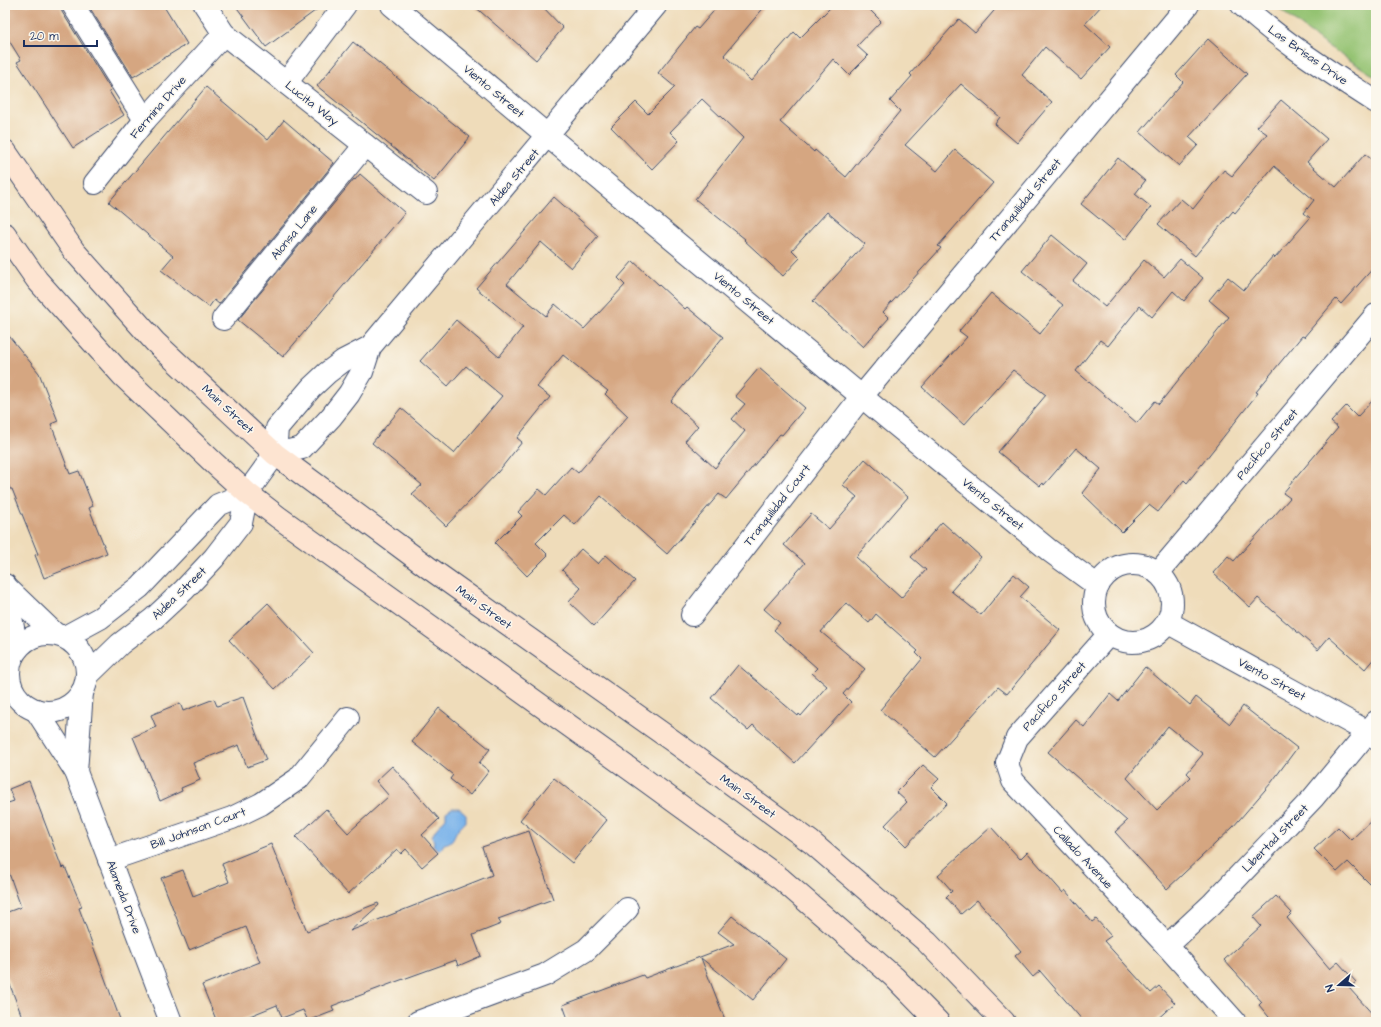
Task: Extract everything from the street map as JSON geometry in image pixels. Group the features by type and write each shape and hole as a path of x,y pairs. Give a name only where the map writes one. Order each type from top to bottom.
{"street":[{"path":"73,5 145,120"},
{"name":"Lucita Way","path":"205,5 224,34 426,193"},
{"path":"286,83 345,5"},
{"name":"Viento Street","path":"392,5 1050,551 1098,586"},
{"name":"Aldea Street","path":"275,454 302,448 331,417 349,394 362,372 370,347 656,5"},
{"name":"Tranquilidad Street","path":"862,396 1188,5"},
{"name":"Las Brisas Drive","path":"1242,5 1257,19 1301,53 1376,102"},
{"name":"Fermina Drive","path":"95,183 145,120 224,34"},
{"name":"Alonsa Lane","path":"223,319 365,145"},
{"name":"Main Street","path":"5,151 74,251 155,342 275,454 429,568 673,741 811,842 927,942 1004,1022"},
{"path":"5,234 37,280 122,375 247,493 278,517 781,879 894,977 938,1022"},
{"name":"Pacífico Street","path":"1158,573 1376,315"},
{"name":"Aldea Street","path":"85,684 120,644 153,619 174,600 214,558 241,523 247,493 275,454 277,428 311,388 327,373 343,361 370,347"},
{"name":"Tranquilidad Court","path":"692,615 862,396"},
{"path":"32,708 20,699 13,690 7,672 17,649 34,636 44,634 60,636 100,618 140,587 218,505 247,493"},
{"path":"1137,564 1148,567 1158,573 1167,584 1172,596 1172,610 1168,622 1159,633 1148,640 1134,642 1121,640 1109,634 1097,617 1095,607 1095,596 1098,586 1105,576 1114,569 1125,565 1137,564"},
{"path":"5,586 60,636 74,644 82,653 86,664 85,684 74,703 62,709 49,712 32,708 5,710"},
{"path":"5,586 17,649"},
{"name":"Viento Street","path":"1168,622 1373,731"},
{"name":"Pacífico Street","path":"1007,763 1017,738 1109,634"},
{"name":"Alameda Drive","path":"76,772 85,684"},
{"name":"Alameda Drive","path":"32,708 76,772 171,1022"},
{"name":"Bill Johnson Court","path":"110,860 232,818 261,804 298,779 348,718"},
{"name":"Libertad Street","path":"1167,946 1212,904 1313,798 1373,731"},
{"name":"Callado Avenue","path":"1007,763 1013,781 1027,798 1167,946 1235,1022"},
{"path":"418,1022 545,975 586,950 627,909"}],"green space":[{"path":"1274,5 1376,5 1376,77 1323,43"}],"water":[{"path":"452,808 459,808 466,814 466,822 458,829 451,841 444,844 440,851 433,845 434,842 432,836 446,818 446,812"}],"building":[{"path":"5,5 61,5 62,12 111,90 109,91 124,115 73,148 17,62 21,60 5,34"},
{"path":"88,5 163,5 187,44 133,77"},
{"path":"235,5 323,5 266,47"},
{"path":"473,5 541,5 563,28 536,60"},
{"path":"719,5 766,5 724,55 751,81 794,32 800,38 833,5 865,5 881,21 857,46 868,56 849,75 833,59 780,122 814,152 815,150 846,177 900,111 890,101 912,76 910,74 959,19 975,33 999,5 1102,5 1085,24 1110,47 1081,79 1045,47 1022,75 1052,102 1017,143 995,124 1000,117 961,84 905,145 937,171 955,150 993,183 938,246 941,248 883,312 889,318 863,347 813,301 865,244 827,212 792,250 800,258 783,276 744,240 745,239 695,199 743,138 702,99 670,132 679,141 652,169 611,127 636,102 648,114 675,87 658,73 695,27 698,29"},
{"path":"1208,39 1247,74 1189,137 1198,145 1179,166 1140,132 1183,82 1176,75"},
{"path":"353,42 470,137 434,181 317,86"},
{"path":"206,87 268,140 284,120 334,163 219,304 214,300 209,307 161,270 173,256 109,202"},
{"path":"1281,100 1327,139 1307,162 1336,187 1365,154 1376,163 1376,265 1341,304 1336,299 1304,337 1302,336 1256,392 1258,393 1187,483 1184,480 1158,512 1149,505 1122,532 1082,493 1101,469 1076,448 1044,485 1043,483 1040,486 998,452 1046,395 1013,370 964,425 922,387 967,337 959,331 991,293 1040,334 1063,305 1022,271 1052,235 1087,264 1073,281 1105,307 1144,260 1164,277 1180,259 1203,278 1184,301 1173,291 1152,317 1140,306 1108,346 1100,340 1076,371 1137,423 1155,401 1159,404 1229,317 1209,300 1228,277 1244,290 1273,256 1275,258 1310,218 1304,213 1314,200 1274,166 1235,213 1233,211 1195,256 1158,224 1181,199 1193,209 1224,170 1232,176 1267,134 1257,127"},
{"path":"1118,158 1145,181 1135,194 1151,207 1125,240 1081,204"},
{"path":"360,174 405,213 283,357 238,320 354,179 355,180"},
{"path":"554,197 598,236 571,268 541,242 507,284 546,316 555,304 584,329 625,285 618,278 633,261 685,309 687,307 723,337 671,401 698,426 685,441 715,468 745,431 732,419 745,404 735,396 759,368 805,408 782,435 780,434 726,499 719,494 667,554 601,496 575,525 564,515 536,543 548,555 527,576 495,543 522,516 518,512 539,489 546,495 571,467 578,473 628,416 605,394 608,391 563,355 537,387 550,397 517,438 522,442 498,472 446,526 412,494 422,485 372,443 401,408 454,453 502,396 466,366 448,386 420,361 456,320 499,357 523,327 476,288"},
{"path":"5,331 39,373 58,421 51,424 70,474 79,471 93,506 89,508 107,553 44,578 35,555 38,554 12,489 10,489 5,476"},
{"path":"1376,397 1376,656 1365,669 1329,637 1318,650 1258,598 1250,607 1213,573 1228,556 1234,561 1290,498 1283,493 1338,428 1331,422 1346,406 1357,417"},
{"path":"865,459 908,497 856,557 901,598 926,570 911,557 942,522 981,557 951,591 981,615 1014,574 1029,587 1020,597 1060,630 1007,694 998,687 935,757 880,710 922,659 916,653 918,651 876,614 869,623 846,603 821,632 865,669 843,694 851,702 795,763 753,725 748,730 711,698 738,665 798,716 799,714 801,716 827,686 812,673 817,668 774,630 780,623 764,609 805,563 784,545 811,514 829,529 857,497 843,485"},
{"path":"581,549 598,564 606,555 635,581 594,626 569,602 581,588 562,570"},
{"path":"268,603 314,653 275,689 229,640"},
{"path":"1145,667 1190,705 1196,697 1230,724 1243,706 1297,748 1271,783 1233,827 1167,889 1115,832 1127,821 1048,752 1076,720 1084,727 1110,694 1118,701","holes":["1168,726 1203,754 1187,773 1191,777 1157,810 1127,778"]},
{"path":"243,697 266,760 247,767 239,745 193,763 200,780 181,788 182,791 160,801 133,737 156,727 151,715 180,703 183,711 214,699 217,706"},
{"path":"439,708 490,749 479,763 489,771 470,795 450,779 453,775 412,742"},
{"path":"923,765 939,779 931,787 947,803 906,846 885,825 907,802 896,792"},
{"path":"392,766 439,819 422,835 438,853 422,867 406,849 401,854 397,849 348,894 296,837 326,809 348,833 389,796 376,781"},
{"path":"554,778 607,820 572,863 520,820"},
{"path":"29,781 62,868 65,867 82,907 79,908 121,1022 24,1022 5,972 5,913 21,907 5,862 5,804 14,801 9,789"},
{"path":"1376,816 1376,890 1348,862 1337,872 1314,849 1338,827 1351,840"},
{"path":"991,827 1020,859 1027,852 1063,893 1065,890 1092,922 1096,919 1111,936 1104,941 1151,993 1159,986 1175,1003 1154,1022 1084,1022 1040,971 1033,977 1015,956 1021,951 977,900 961,914 946,897 952,891 938,875"},
{"path":"529,831 553,899 498,919 501,924 473,935 481,956 458,966 456,960 398,981 332,1006 334,1011 308,1021 303,1010 282,1018 277,1005 235,1022 217,1022 202,985 260,962 246,927 189,950 161,878 183,870 193,896 229,882 222,864 271,844 307,931 378,903 379,905 350,931 492,875 482,847"},
{"path":"1276,896 1292,913 1287,918 1330,969 1338,962 1356,982 1349,988 1376,1018 1376,1022 1273,1022 1259,1005 1262,1002 1224,960 1261,926 1253,917"},
{"path":"732,916 786,959 753,1000 701,958 726,1022 569,1022 563,1005 643,975 645,978 734,944 718,932"}]}
